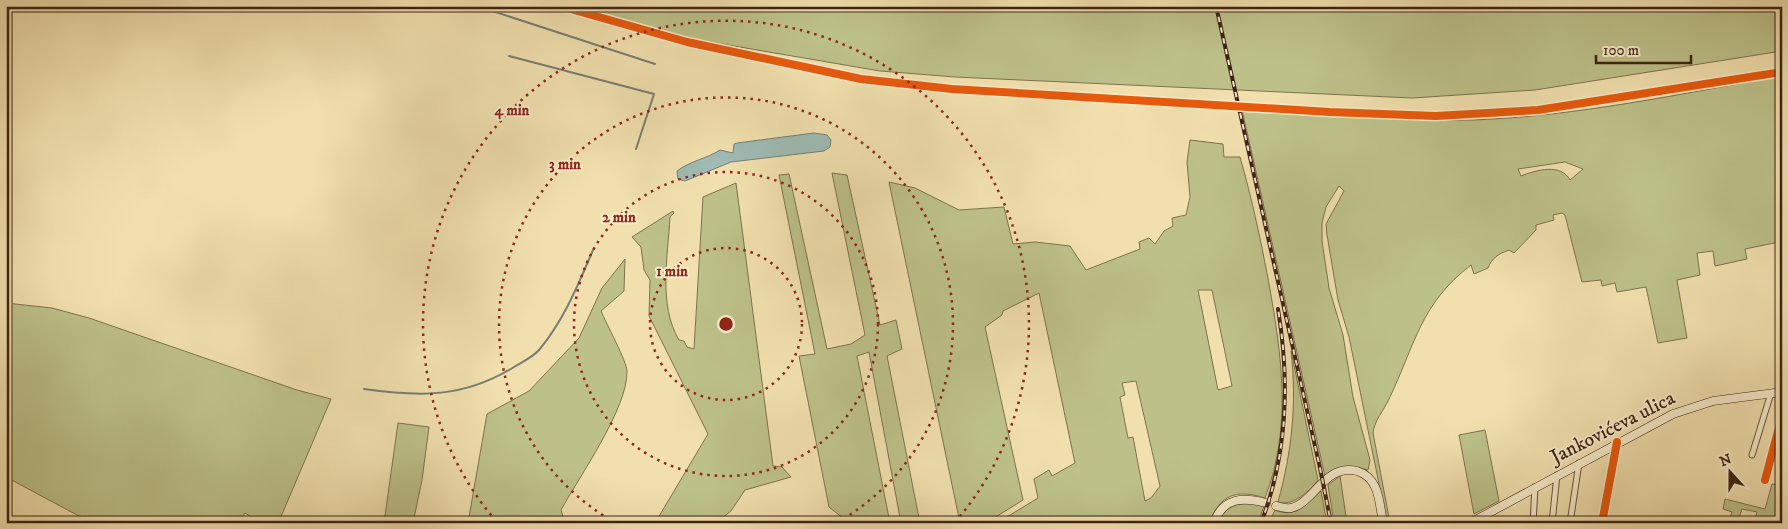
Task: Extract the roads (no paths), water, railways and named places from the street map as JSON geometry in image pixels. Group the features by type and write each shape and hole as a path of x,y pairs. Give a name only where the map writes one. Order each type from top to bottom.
{"main road":[{"name":"Jankovićeva ulica","path":"1470,523 1486,519 1535,487 1656,422 1701,404 1771,392 1782,392"},
{"path":"1276,506 1286,508 1296,506 1328,477 1349,470 1369,476 1377,491 1383,523"},
{"path":"1214,523 1220,510 1234,500 1250,499 1266,503"}],"street":[{"path":"560,6 687,42 829,73 944,88 1407,116 1467,116 1538,110 1782,72"},
{"path":"1752,455 1771,392"},
{"path":"1765,480 1782,416"},
{"path":"1602,523 1617,442"},
{"path":"1570,523 1579,463"},
{"path":"1552,523 1557,475"},
{"path":"1534,523 1535,487"}],"water":[{"path":"814,133 827,135 831,140 830,147 824,151 731,162 685,181 678,179 677,171 720,150 733,153 734,144"}],"waterway":[{"path":"477,6 655,64"},
{"path":"509,56 654,94 636,149"},
{"path":"364,389 423,394 459,390 495,377 534,355 556,327 570,302 593,250"}],"railway":[{"path":"1216,6 1331,523"},
{"path":"1261,523 1277,470 1284,417 1284,363 1278,309"}]}
